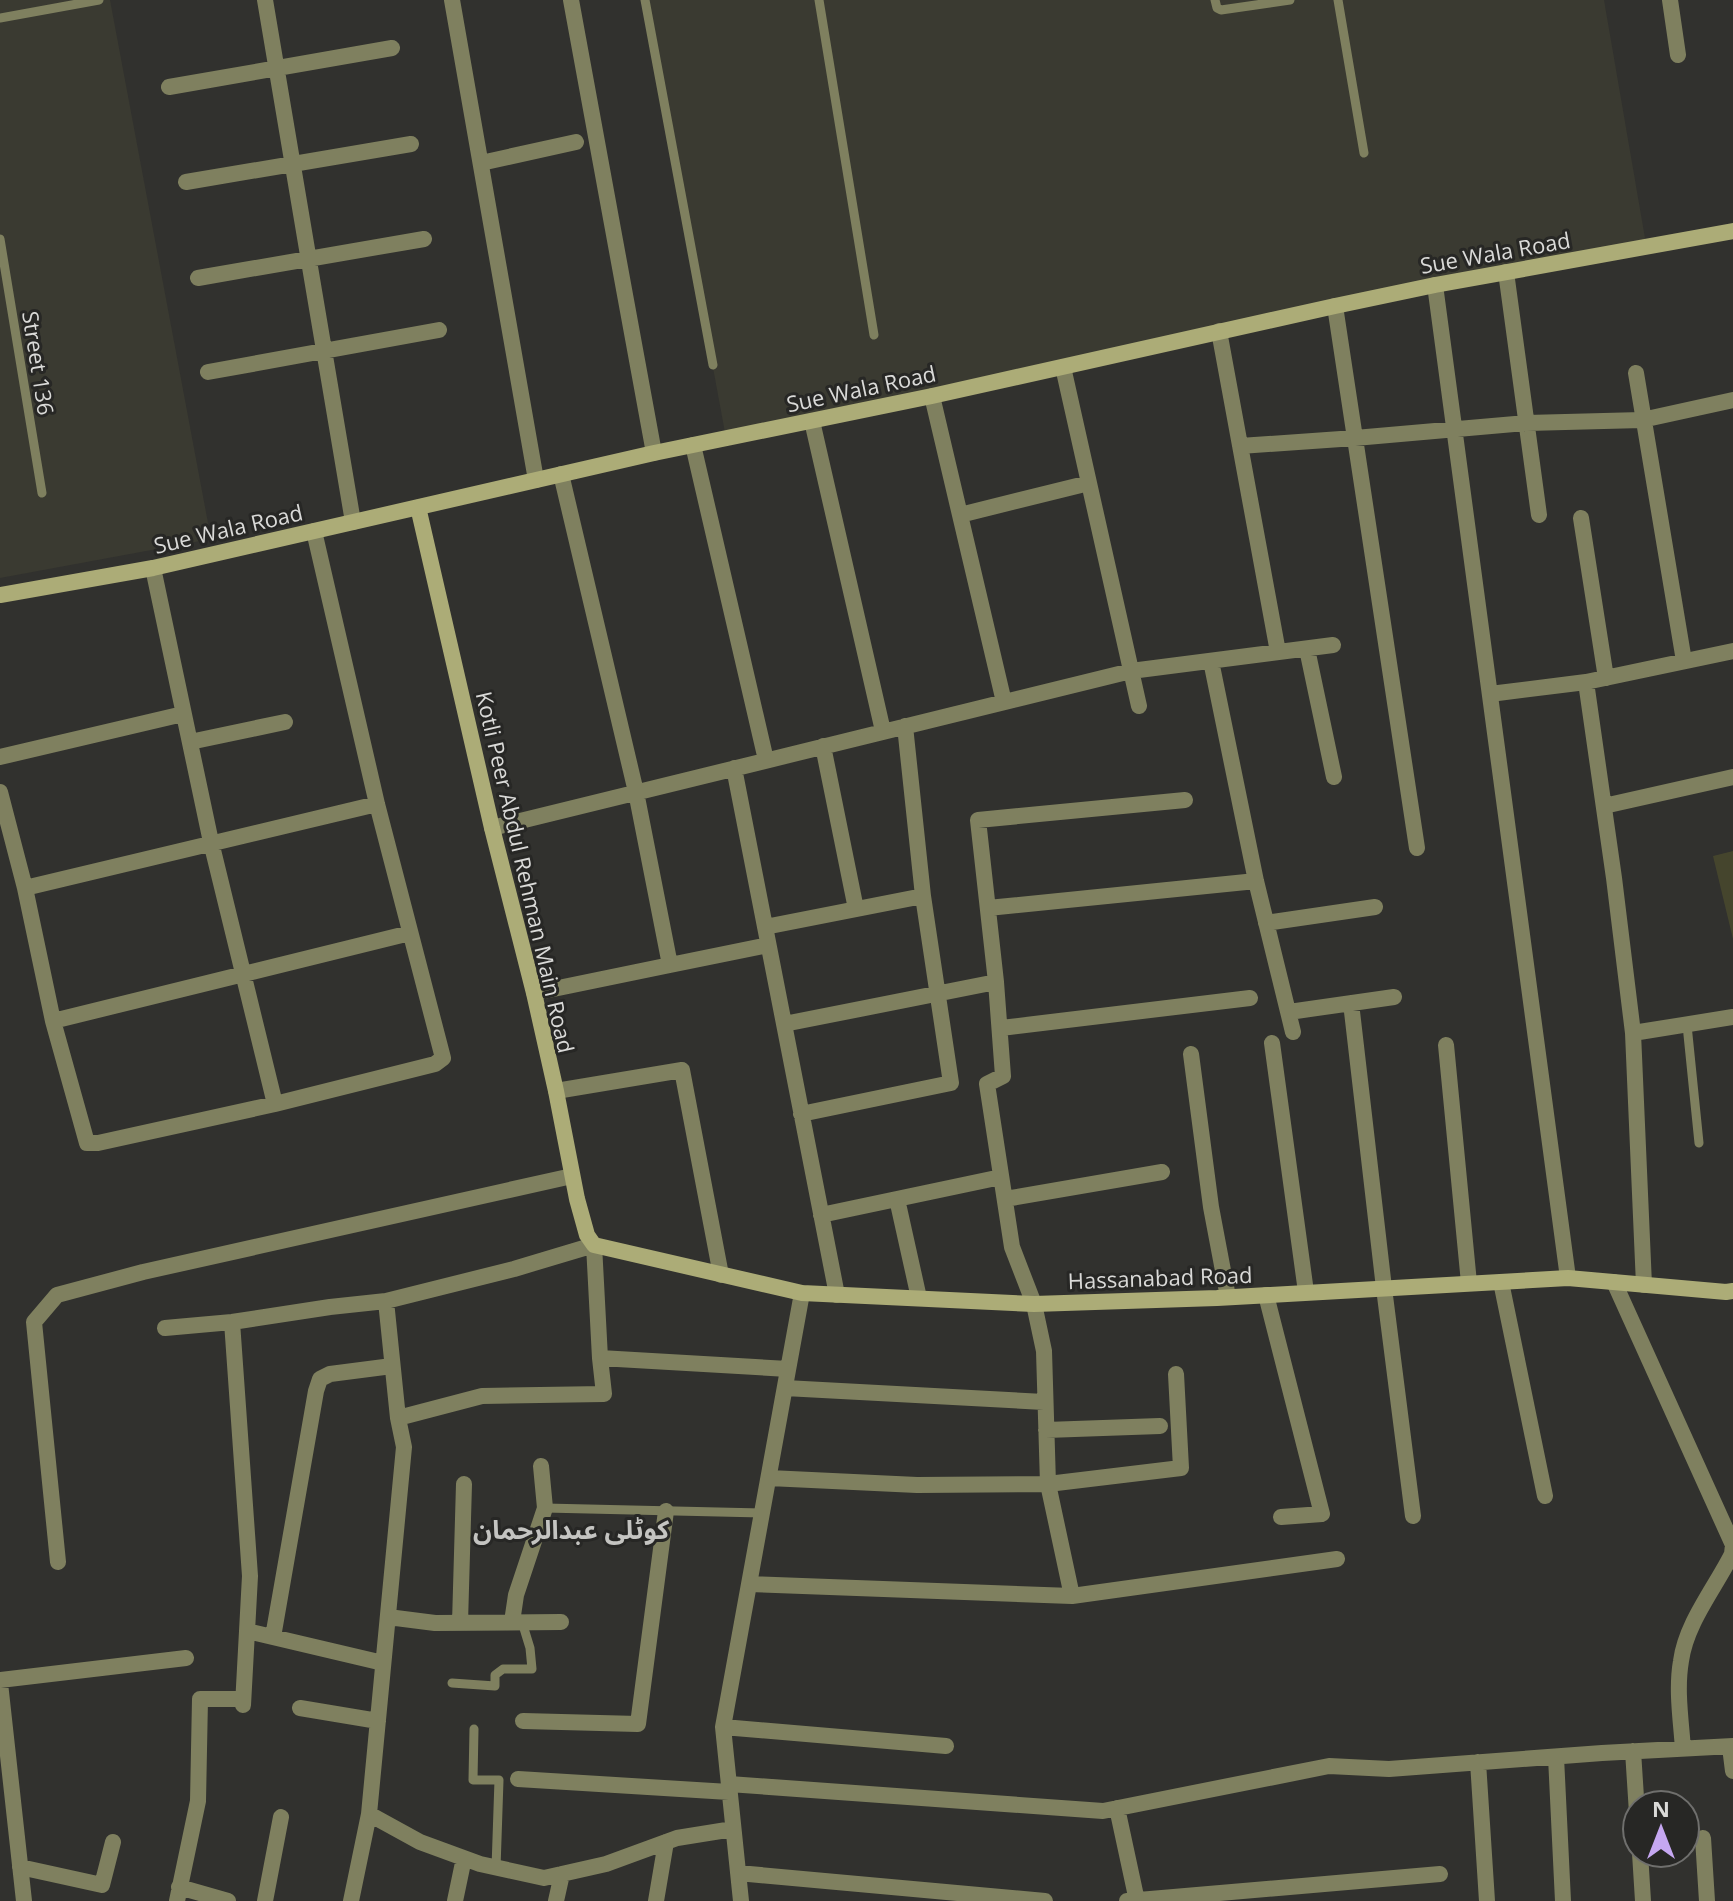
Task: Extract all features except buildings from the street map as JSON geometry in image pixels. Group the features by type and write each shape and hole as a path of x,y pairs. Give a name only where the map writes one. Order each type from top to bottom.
{"street":[{"path":"265,0 353,522"},
{"path":"452,0 536,480"},
{"path":"571,0 654,453"},
{"path":"1670,0 1678,55"},
{"path":"169,87 392,48"},
{"path":"481,163 576,142"},
{"path":"186,182 411,144"},
{"name":"Sue Wala Road","path":"0,595 153,568 654,453 932,396 1335,306 1733,231"},
{"path":"198,278 424,239"},
{"path":"1506,272 1539,515"},
{"path":"1435,285 1568,1278"},
{"path":"1335,306 1417,848"},
{"path":"208,372 439,330"},
{"path":"1219,331 1278,652"},
{"path":"1063,367 1139,706"},
{"path":"1636,373 1684,661"},
{"path":"932,396 1004,702"},
{"path":"1240,446 1527,423 1642,420 1733,400"},
{"path":"812,421 883,731"},
{"path":"693,445 766,760"},
{"path":"561,474 636,792 670,965"},
{"path":"960,515 1089,483"},
{"name":"Kotli Peer Abdul Rehman Main Road","path":"418,507 492,828 534,993 572,1176 587,1235 594,1245"},
{"path":"1581,518 1606,678"},
{"path":"0,792 25,888 53,1021 87,1143 275,1104 435,1064 443,1058 377,804 314,531"},
{"path":"153,568 211,842 275,1104"},
{"path":"492,828 1131,671 1333,645"},
{"path":"1307,649 1334,777"},
{"path":"1490,694 1586,682 1733,651"},
{"path":"1211,661 1256,881 1293,1032"},
{"path":"1586,682 1633,1033 1644,1285"},
{"path":"0,757 183,714"},
{"path":"190,742 285,722"},
{"path":"801,1114 951,1083 923,896 905,726"},
{"path":"823,746 856,909"},
{"path":"734,768 837,1295"},
{"path":"1604,806 1733,777"},
{"path":"1072,1596 1048,1484 1044,1351 1034,1304 1012,1247 987,1084 1003,1076 1001,1028 978,820 1185,800"},
{"path":"25,888 377,804"},
{"path":"988,908 1256,881"},
{"path":"765,927 923,896"},
{"path":"1266,923 1375,907"},
{"path":"53,1021 410,933"},
{"path":"534,993 768,945"},
{"path":"784,1024 996,982"},
{"path":"1289,1012 1394,997"},
{"path":"1001,1028 1250,998"},
{"path":"1351,1003 1413,1516"},
{"path":"1633,1033 1733,1017"},
{"path":"1272,1043 1306,1292"},
{"path":"1446,1045 1469,1283"},
{"path":"1191,1054 1211,1207 1228,1297"},
{"path":"556,1091 682,1070 721,1275"},
{"path":"1005,1199 1162,1172"},
{"path":"58,1562 34,1322 57,1295 143,1272 572,1176"},
{"path":"821,1215 1001,1177"},
{"path":"897,1199 919,1298"},
{"path":"165,1328 386,1301 474,1280 594,1245 604,1394 482,1396 398,1418"},
{"name":"Hassanabad Road","path":"594,1245 802,1293 1034,1304 1228,1297 1568,1278 1733,1291"},
{"path":"1501,1282 1545,1496"},
{"path":"1614,1282 1733,1545 1732,1554 1692,1627 1681,1660 1683,1749"},
{"path":"741,1901 723,1727 802,1293"},
{"path":"1266,1295 1322,1514 1281,1517"},
{"path":"351,1901 369,1814 404,1447 398,1418 386,1301"},
{"path":"228,1901 178,1894 198,1801 200,1699 243,1702 250,1576 232,1322"},
{"path":"600,1358 788,1369"},
{"path":"273,1637 320,1379 330,1374 392,1366"},
{"path":"769,1478 917,1485 1048,1484 1181,1468 1176,1374"},
{"path":"785,1388 1044,1402"},
{"path":"1046,1430 1160,1426"},
{"path":"517,1622 516,1595 545,1508 541,1466"},
{"path":"460,1623 464,1484"},
{"path":"523,1721 638,1724 666,1511"},
{"path":"749,1584 1072,1596 1337,1559"},
{"path":"388,1617 435,1623 561,1622"},
{"path":"247,1631 383,1663"},
{"path":"24,1901 0,1682 186,1658"},
{"path":"300,1708 378,1721"},
{"path":"723,1727 946,1746"},
{"path":"518,1779 729,1788 1103,1811 1329,1766 1389,1769 1732,1746 1733,1771"},
{"path":"1633,1751 1635,1789"},
{"path":"1556,1757 1563,1901"},
{"path":"1478,1762 1487,1901"},
{"path":"1117,1808 1137,1901"},
{"path":"369,1814 420,1842 496,1868 544,1878 606,1864 677,1838 733,1829"},
{"path":"265,1901 281,1817"},
{"path":"1703,1838 1707,1901"},
{"path":"20,1867 102,1885 113,1842"},
{"path":"656,1901 666,1842"},
{"path":"455,1901 464,1858"},
{"path":"1641,1869 1643,1901"},
{"path":"738,1873 1045,1901"},
{"path":"556,1901 562,1874"},
{"path":"1127,1901 1440,1874"}],"lane":[{"path":"0,18 99,0"},
{"path":"645,0 713,365"},
{"path":"819,0 874,335"},
{"path":"1215,0 1217,8 1221,10 1290,0"},
{"path":"1338,0 1364,153"},
{"name":"Street 136","path":"0,239 42,493"},
{"path":"1687,1025 1699,1143"},
{"path":"545,1508 762,1513"},
{"path":"452,1683 495,1686 495,1675 503,1669 532,1669 530,1648 517,1622"},
{"path":"474,1729 473,1780 499,1780 496,1868"}],"shaded area":[{"path":"0,0 110,0 211,539 0,578"},
{"path":"645,0 1604,0 1646,244 726,438"}],"green space":[{"path":"1733,851 1733,939 1713,856"}],"district":[{"name":"کوٹلی عبدالرحمان","path":"571,1529"}]}
